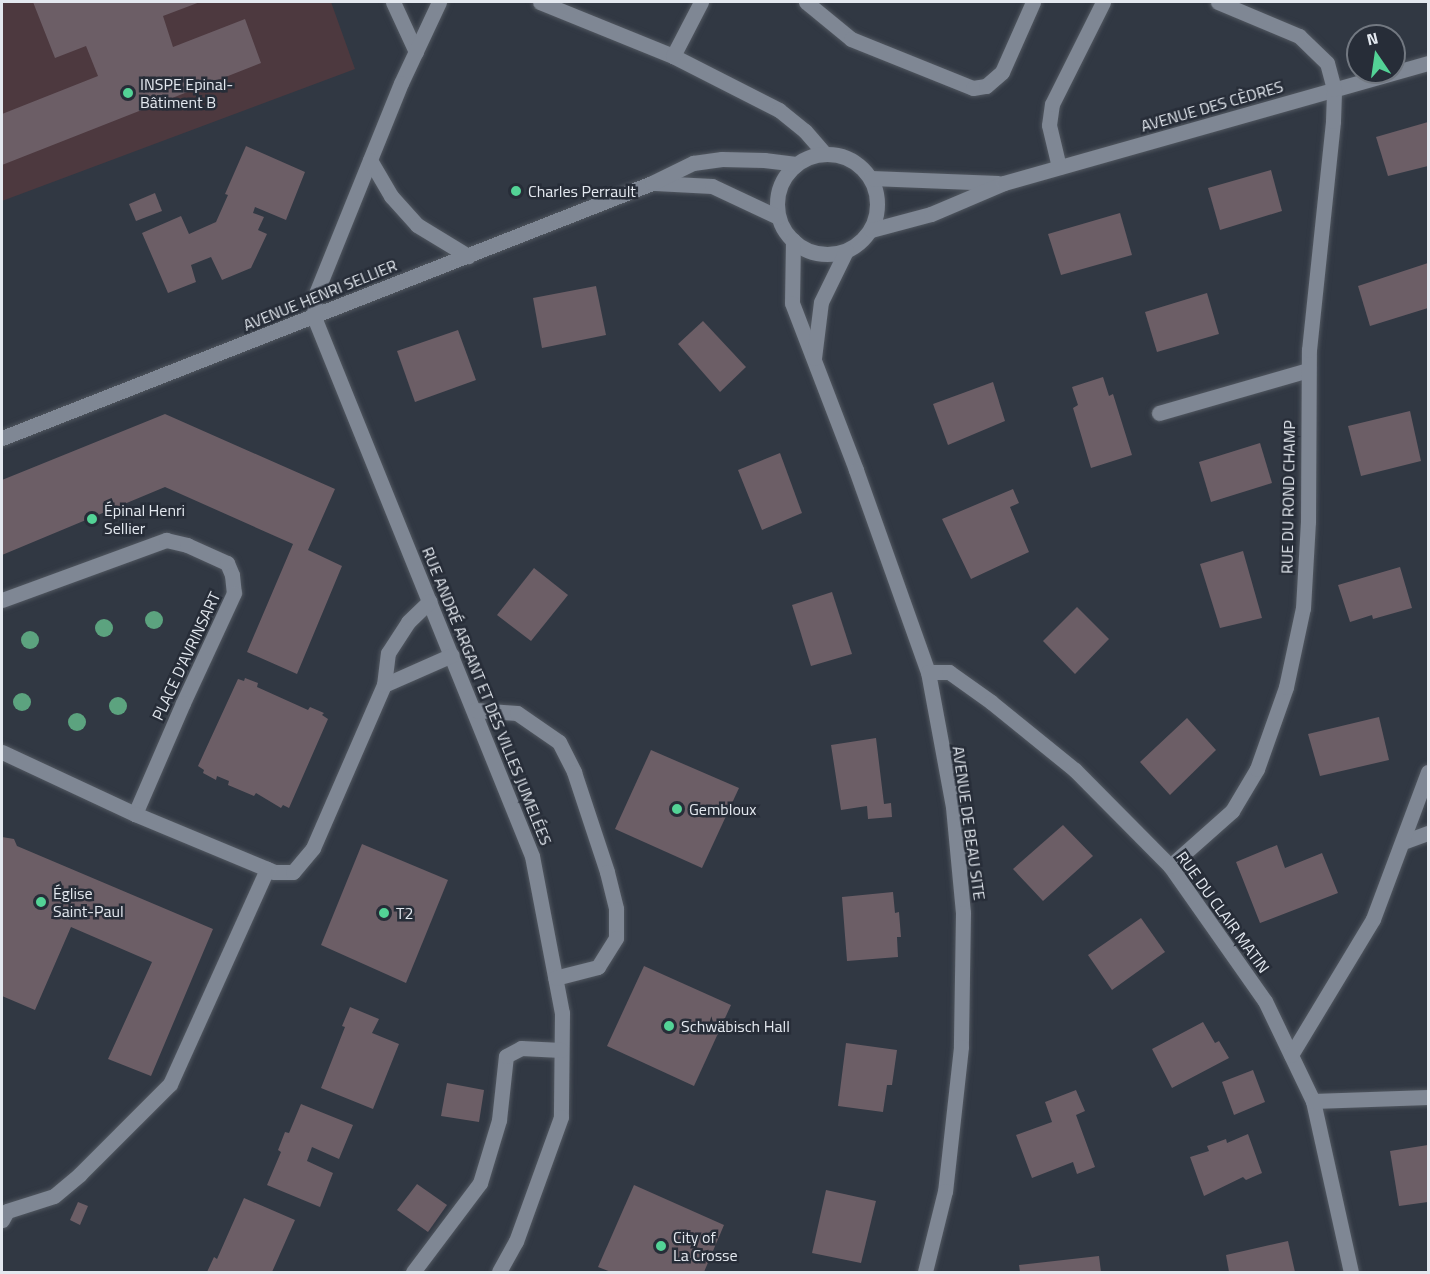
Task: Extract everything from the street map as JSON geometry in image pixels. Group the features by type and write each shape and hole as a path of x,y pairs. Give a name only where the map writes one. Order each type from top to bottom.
{"street":[{"path":"393,2 416,52"},
{"path":"314,317 315,296 370,160 440,2"},
{"path":"540,2 673,56 779,110 805,131 824,153"},
{"path":"673,56 701,2"},
{"path":"806,2 851,39 973,88 986,87 1002,72 1033,2"},
{"path":"1059,167 1049,124 1052,104 1103,2"},
{"path":"1218,2 1299,36 1328,63 1334,89"},
{"name":"AVENUE DES CÈDRES","path":"871,230 931,214 1005,183 1428,63"},
{"name":"RUE DU ROND CHAMP","path":"1170,866 1232,812 1257,769 1286,687 1304,597 1308,522 1308,370 1324,224 1334,89"},
{"path":"824,153 840,155 854,161 871,178 878,204 871,230 860,243 846,251 818,253 804,249 792,240 778,217 780,188 796,164 824,153"},
{"name":"AVENUE HENRI SELLIER","path":"2,438 652,183 693,163 722,159 764,160 796,164"},
{"path":"370,160 391,196 417,225 468,255"},
{"name":"AVENUE DES CÈDRES","path":"871,178 1005,183"},
{"name":"AVENUE HENRI SELLIER","path":"652,183 712,186 778,217"},
{"name":"AVENUE DE BEAU SITE","path":"792,240 792,303 856,470 928,672 953,807 963,913 961,1047 945,1191 925,1272"},
{"name":"AVENUE DE BEAU SITE","path":"813,361 821,302 846,251"},
{"name":"RUE ANDRÉ ARGANT ET DES VILLES JUMELÉES","path":"314,317 475,710 532,856 562,1013 561,1117 516,1241 499,1272"},
{"path":"1159,412 1308,370"},
{"name":"PLACE D'AVRINSART","path":"2,600 166,540 187,545 227,563 232,575 234,593 135,814"},
{"path":"2,752 135,814 274,872 292,872 313,848 384,685 388,653 408,622 430,601"},
{"path":"384,685 452,655"},
{"name":"RUE DU CLAIR MATIN","path":"928,672 949,672 991,702 1075,771 1170,866 1265,1001 1312,1101 1351,1272"},
{"path":"475,710 517,713 544,729 559,742 574,772 607,872 616,909 616,938 598,967 555,978"},
{"path":"1291,1055 1373,919 1428,772"},
{"path":"1403,842 1428,833"},
{"path":"2,1220 7,1211 54,1196 80,1174 170,1084 267,869"},
{"path":"413,1272 480,1183 499,1120 506,1056 521,1048 561,1050"},
{"path":"1312,1101 1428,1097"}],"shaded area":[{"path":"2,2 331,2 355,69 2,201"}],"building":[{"path":"33,2 200,2 163,16 173,47 245,19 261,63 2,165 2,114 98,76 86,46 55,58"},
{"path":"1428,122 1428,166 1388,176 1376,137"},
{"path":"246,146 305,172 286,220 255,207 253,213 264,217 258,230 267,234 251,268 222,280 211,257 191,265 196,282 168,293 142,233 181,216 189,234 216,222 228,195 225,194"},
{"path":"1271,170 1282,211 1220,230 1208,188"},
{"path":"155,193 162,211 136,221 129,204"},
{"path":"1120,213 1132,255 1061,275 1048,234"},
{"path":"1428,263 1428,308 1370,326 1358,286"},
{"path":"596,286 606,335 542,348 533,298"},
{"path":"1207,293 1219,334 1157,352 1145,312"},
{"path":"703,321 746,367 720,392 678,344"},
{"path":"458,330 476,380 415,402 397,351"},
{"path":"1103,377 1109,396 1113,394 1132,455 1091,468 1073,408 1078,405 1072,387"},
{"path":"993,382 1005,421 948,445 933,404"},
{"path":"1410,411 1421,461 1361,476 1348,426"},
{"path":"165,414 335,489 308,550 342,566 297,674 247,652 293,544 165,487 2,555 2,480"},
{"path":"1260,443 1272,483 1211,502 1199,462"},
{"path":"780,453 802,513 762,530 738,470"},
{"path":"1013,489 1019,503 1010,507 1029,552 971,579 942,519"},
{"path":"1243,551 1262,618 1220,628 1200,564"},
{"path":"1400,567 1412,608 1373,619 1372,615 1350,622 1338,585"},
{"path":"534,568 568,595 531,641 497,615"},
{"path":"832,592 852,654 811,666 792,605"},
{"path":"1077,607 1109,639 1075,674 1043,641"},
{"path":"245,678 258,683 257,687 308,710 310,707 324,713 322,715 328,719 289,808 283,805 281,808 256,793 254,796 228,785 229,781 217,776 216,780 203,773 204,770 198,766 238,679 244,681"},
{"path":"1379,717 1389,760 1320,776 1308,734"},
{"path":"1187,718 1216,750 1170,795 1140,762"},
{"path":"876,738 884,804 891,803 892,817 868,819 867,806 841,810 831,745"},
{"name":"Gembloux","path":"651,750 739,788 702,868 615,829"},
{"path":"1063,825 1093,856 1043,901 1013,869"},
{"path":"2,837 14,839 17,846 213,929 151,1076 108,1059 152,962 71,927 35,1010 2,996"},
{"name":"T2","path":"362,844 448,880 406,983 321,945"},
{"path":"1277,845 1285,868 1322,853 1338,893 1260,923 1236,862"},
{"path":"893,892 895,913 899,912 901,937 897,937 898,957 847,961 842,897"},
{"path":"1141,918 1165,952 1112,990 1088,955"},
{"name":"Schwäbisch Hall","path":"644,966 731,1005 694,1086 607,1046"},
{"path":"350,1007 379,1019 372,1033 399,1044 373,1109 321,1088 345,1027 342,1026"},
{"path":"1203,1022 1215,1043 1219,1041 1229,1058 1172,1088 1152,1049"},
{"path":"846,1043 897,1050 892,1085 887,1085 883,1112 838,1106"},
{"path":"1253,1070 1265,1102 1234,1115 1222,1082"},
{"path":"447,1083 484,1090 479,1122 441,1116"},
{"path":"1076,1090 1085,1111 1076,1115 1095,1167 1077,1174 1073,1162 1032,1178 1016,1135 1052,1122 1045,1102"},
{"path":"301,1104 353,1125 339,1159 312,1147 307,1161 333,1173 320,1207 267,1185 281,1152 278,1150 285,1132 289,1133"},
{"path":"1248,1134 1262,1173 1246,1180 1243,1177 1204,1196 1190,1157 1209,1151 1207,1146 1226,1139 1227,1143"},
{"path":"1428,1145 1428,1202 1399,1206 1390,1151"},
{"path":"417,1184 447,1205 428,1232 397,1210"},
{"name":"City of La Crosse","path":"634,1185 724,1225 704,1272 611,1272 598,1267"},
{"path":"826,1190 876,1201 861,1263 812,1253"},
{"path":"244,1198 295,1220 272,1272 207,1272 214,1257 217,1259"},
{"path":"78,1202 88,1206 80,1225 70,1220"},
{"path":"1288,1241 1295,1272 1229,1272 1226,1255"},
{"path":"1099,1256 1101,1272 1020,1272 1019,1265"}],"place":[{"name":"INSPE Epinal- Bâtiment B","path":"128,93"},
{"name":"Charles Perrault","path":"516,191"},
{"name":"Épinal Henri Sellier","path":"92,519"},
{"name":"Gembloux","path":"677,809"},
{"name":"Église Saint-Paul","path":"41,902"},
{"name":"T2","path":"384,913"},
{"name":"Schwäbisch Hall","path":"669,1026"},
{"name":"City of La Crosse","path":"661,1246"}]}
